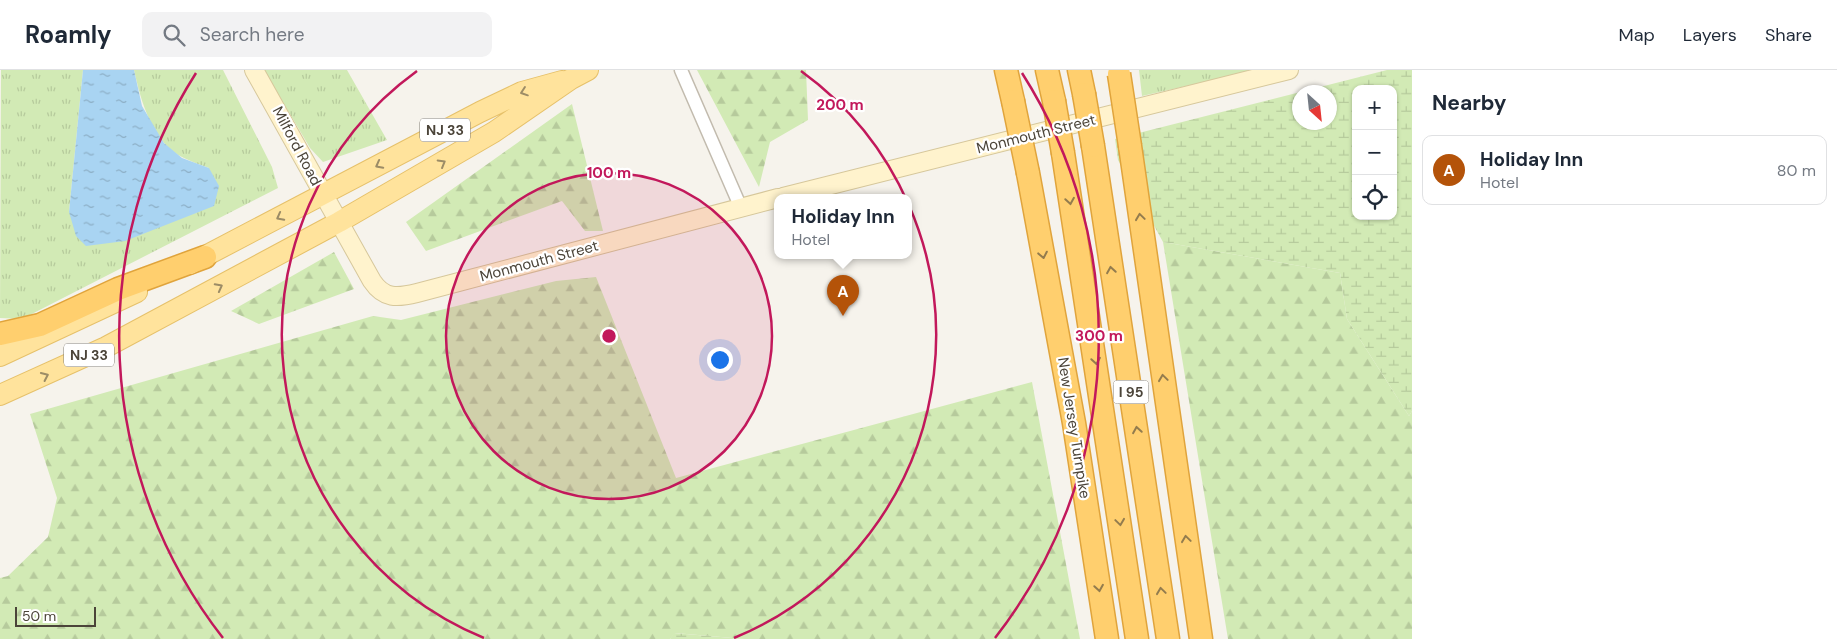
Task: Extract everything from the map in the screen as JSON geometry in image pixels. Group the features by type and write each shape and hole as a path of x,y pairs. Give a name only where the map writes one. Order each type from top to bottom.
{"highway":[{"name":"New Jersey Turnpike","path":"1006,70 1028,173 1070,403 1107,639"},
{"name":"New Jersey Turnpike","path":"1047,70 1063,153 1137,639"},
{"name":"I 95","path":"1079,70 1093,146 1168,639"},
{"name":"I 95","path":"1118,72 1201,639"},
{"path":"0,334 40,325 118,289 205,256"}],"main road":[{"name":"NJ 33","path":"0,356 99,310 505,100 522,92 580,74"},
{"name":"NJ 33","path":"0,395 115,342 339,222 494,132 580,74"}],"street":[{"name":"Milford Road","path":"254,70 339,222"},
{"path":"682,70 741,208"},
{"name":"Monmouth Street","path":"795,194 1289,70"},
{"name":"Monmouth Street","path":"339,222 375,286 383,294 394,297 417,293 774,199"}],"green space":[{"path":"1,70 83,70 69,212 209,168 184,158 173,151 156,132 144,108 134,70 223,70 272,167 278,188 22,319 0,318"},
{"path":"264,70 347,70 387,140 323,162 310,148"},
{"path":"697,70 806,70 808,120 770,142 759,187"},
{"path":"1139,70 1247,70 1248,72 1142,96"},
{"path":"1387,70 1412,70 1412,411 1409,416 1347,319 1340,273 1163,242 1118,160 1115,139 1292,94 1292,130 1337,130 1337,85 1328,85"},
{"path":"572,104 603,231 585,231 562,201 426,251 406,222"},
{"path":"1163,242 1340,273 1347,319 1409,416 1412,411 1412,639 1228,639"},
{"path":"334,252 354,289 259,324 231,311"},
{"path":"596,277 676,478 1032,382 1080,639 744,639 675,633 670,639 0,639 0,578 8,576 48,537 57,498 30,414 373,316 401,320 556,281"},
{"path":"674,633 744,639 670,639"}],"water":[{"path":"83,70 134,70 142,106 164,143 182,158 209,168 219,186 214,206 125,241 86,246 76,236 69,212"}],"place":[{"name":"Holiday Inn","path":"843,316"}]}
